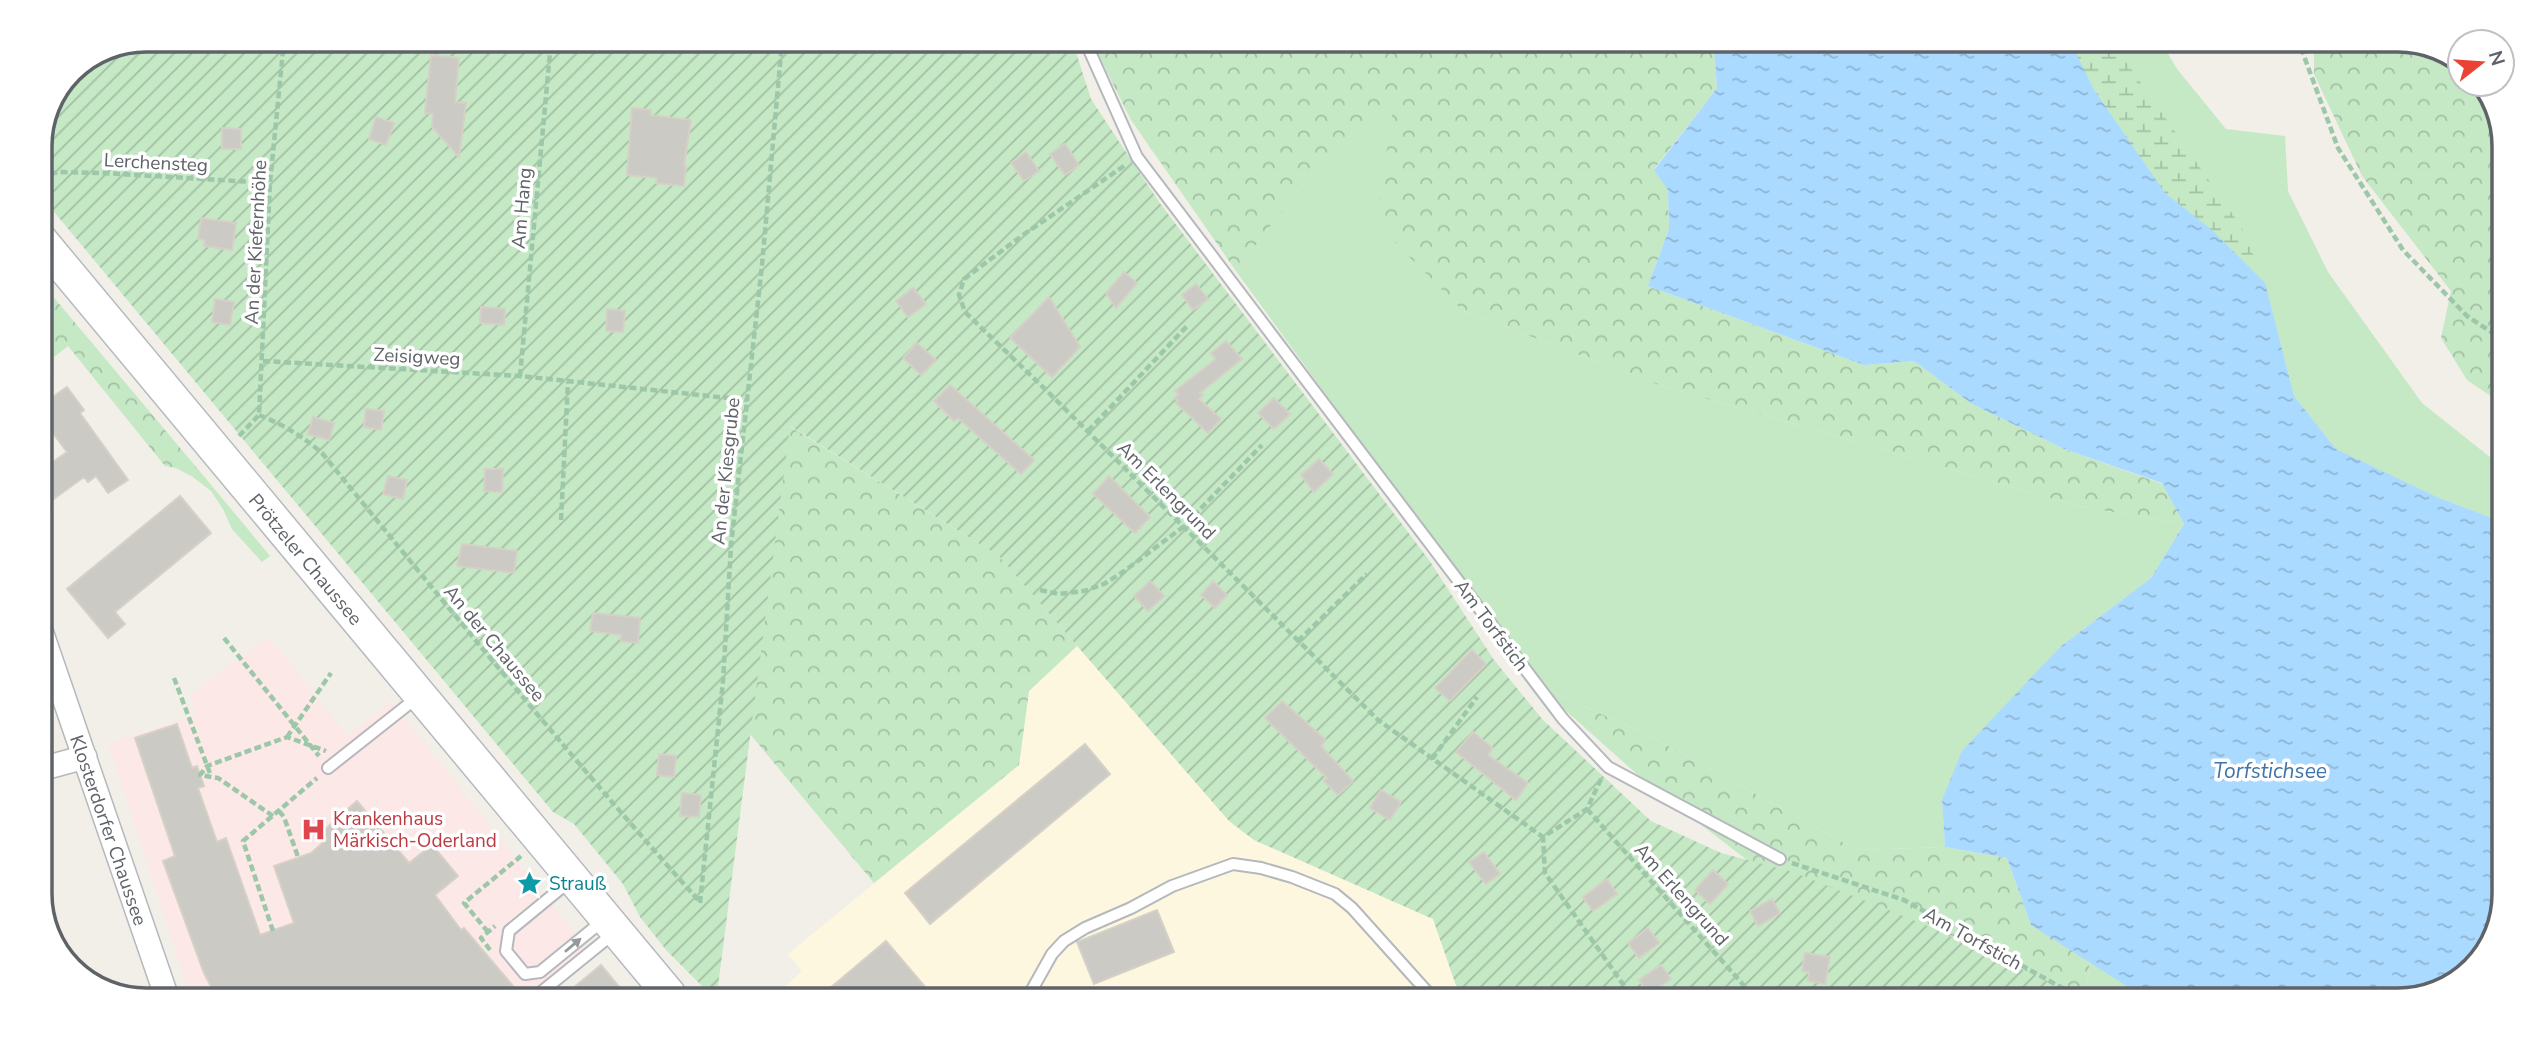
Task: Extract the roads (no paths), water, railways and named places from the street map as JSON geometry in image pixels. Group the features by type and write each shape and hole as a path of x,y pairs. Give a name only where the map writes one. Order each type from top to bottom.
{"main road":[{"name":"Prötzeler Chaussee","path":"53,255 419,696 564,885 611,924 664,988"}],"street":[{"name":"Klosterdorfer Chaussee","path":"53,666 164,988"},
{"path":"53,766 85,757"}],"lane":[{"name":"Am Torfstich","path":"1090,52 1137,157 1563,719 1608,767 1780,859"},
{"path":"328,768 419,696"},
{"path":"1032,988 1063,941 1084,928 1172,886 1233,864 1261,868 1292,877 1335,894 1352,908 1424,988"},
{"path":"564,885 509,931 506,951 525,974 540,972 611,924"},
{"path":"545,988 611,924"}],"water":[{"name":"Torfstichsee","path":"1714,52 2075,52 2094,90 2165,193 2213,231 2265,283 2294,396 2336,449 2439,498 2492,518 2492,894 2487,924 2482,935 2472,951 2455,968 2428,983 2398,988 2130,988 2031,925 2007,858 1945,847 1942,800 1962,751 2060,647 2151,578 2184,524 2162,483 2064,449 1972,404 1914,361 1864,365 1648,286 1669,229 1668,190 1654,170 1717,88"}],"place":[{"name":"Krankenhaus Märkisch-Oderland","path":"313,829"},
{"name":"Strauß","path":"529,883"}]}
